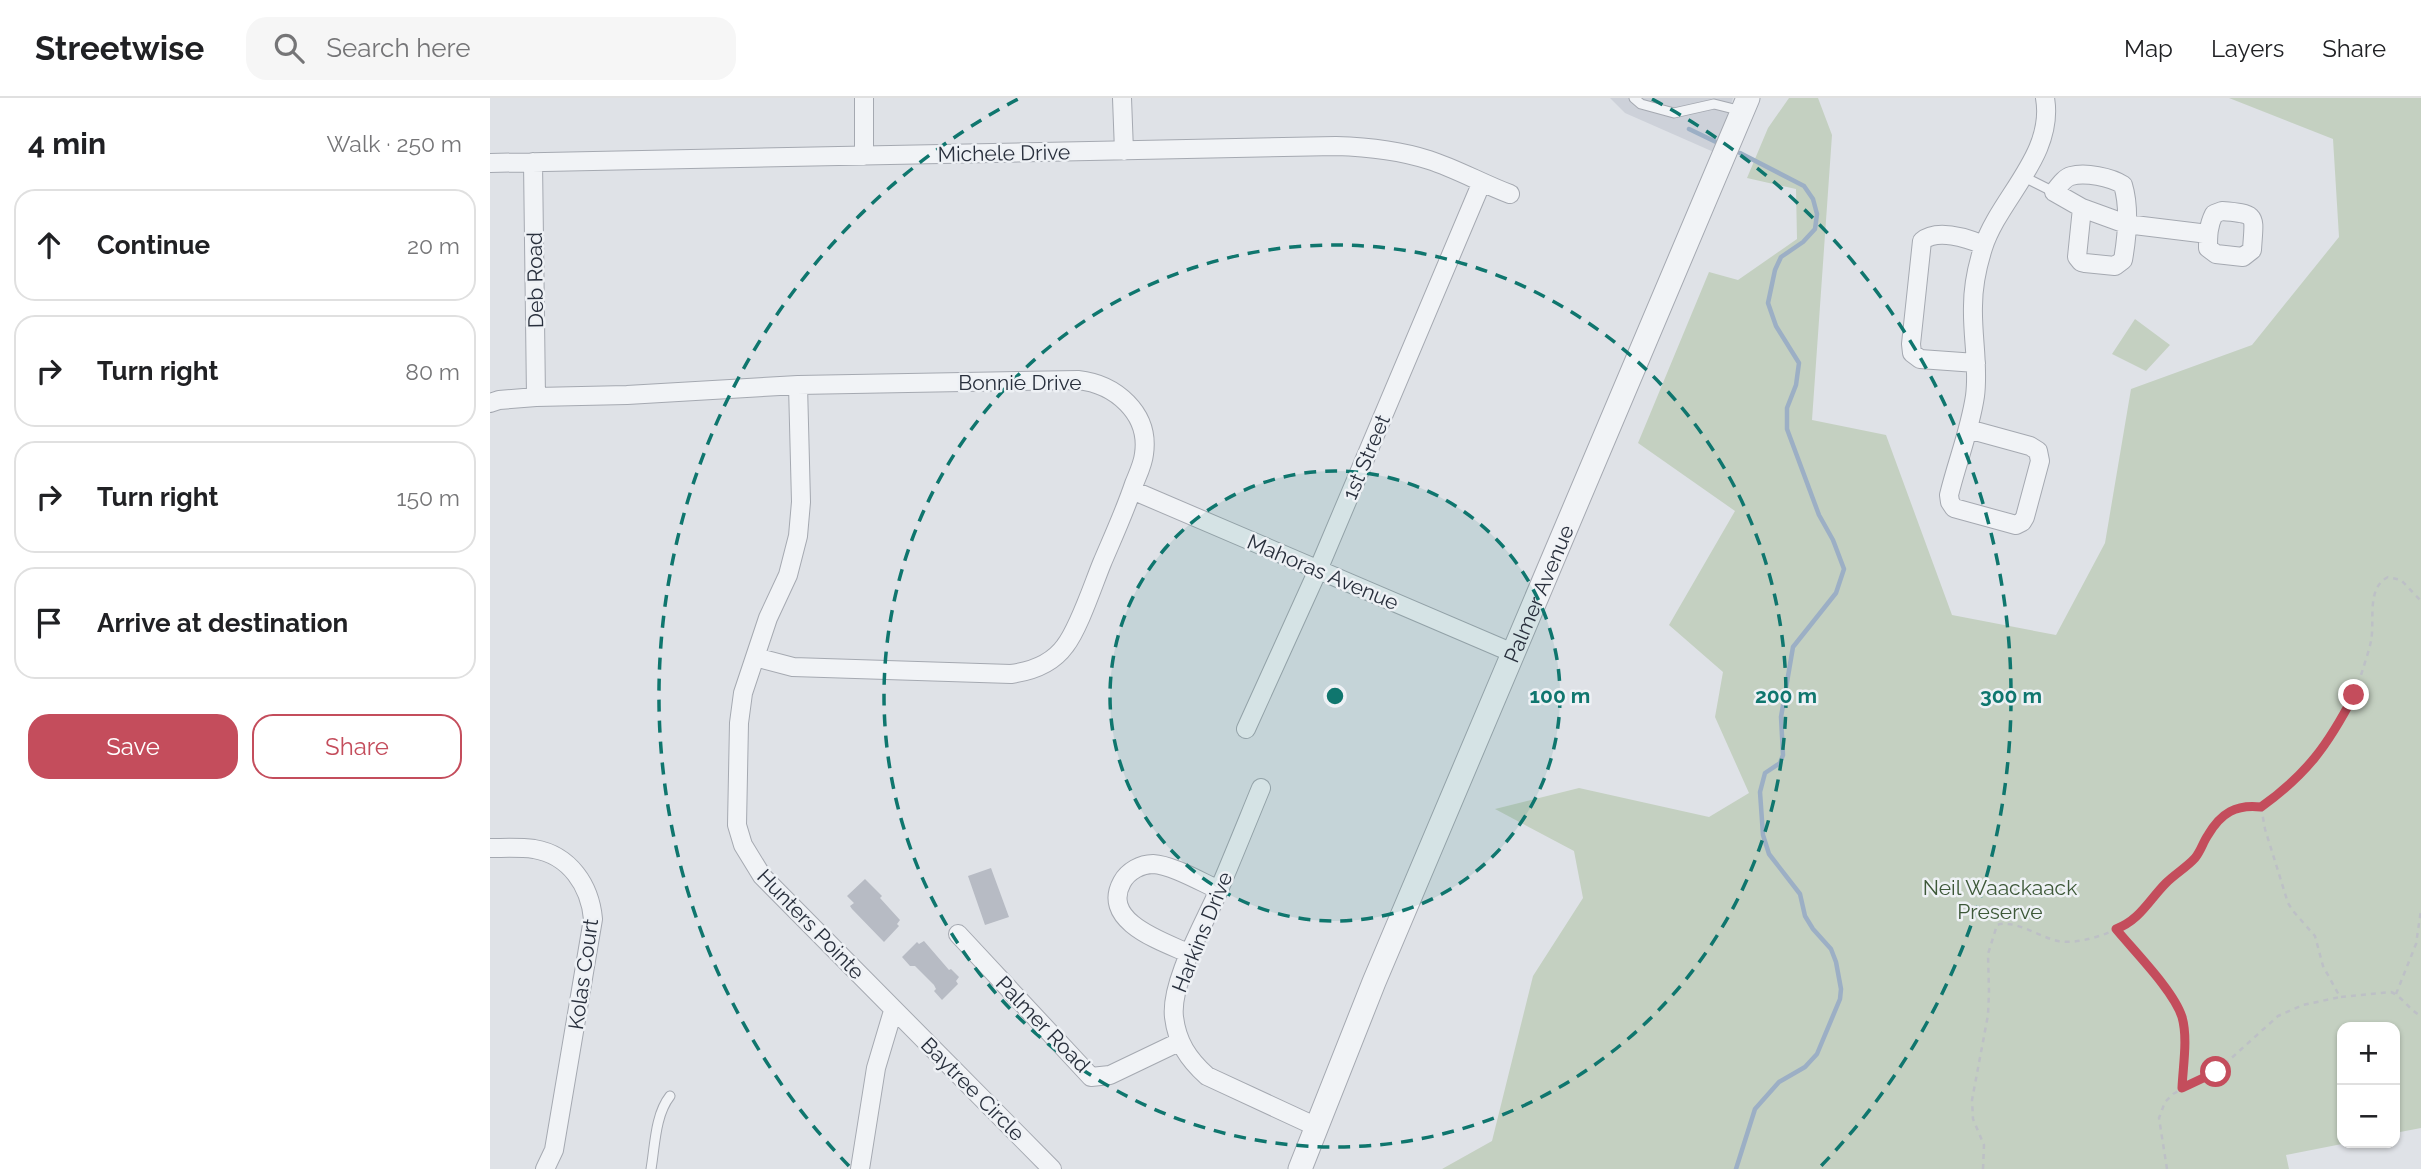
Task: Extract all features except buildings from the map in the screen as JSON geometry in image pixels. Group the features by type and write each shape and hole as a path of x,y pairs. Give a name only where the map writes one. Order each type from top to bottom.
{"street":[{"path":"864,98 864,156"},
{"path":"1122,98 1124,151"},
{"path":"1968,429 2038,451 2040,456 2022,522 2010,525 1954,509 1949,495 1975,396 1975,281 1984,245 2040,145 2047,112 2045,98"},
{"name":"Palmer Avenue","path":"1300,1169 1374,982 1746,105"},
{"name":"Michele Drive","path":"490,163 1367,147 1430,160 1481,184 1510,194"},
{"name":"Deb Road","path":"533,162 536,397"},
{"path":"2082,208 2077,250 2077,257 2081,262 2115,266 2121,264 2126,239 2126,224 2125,191 2119,182 2071,176 2054,192 2082,208 2126,224 2208,234"},
{"name":"1st Street","path":"1246,729 1318,570 1481,184"},
{"path":"1976,363 1920,359 1912,353 1911,344 1922,242 1933,235 1968,238 1984,245"},
{"name":"Bonnie Drive","path":"490,403 536,397 627,395 798,385 1078,380 1104,385 1118,393 1131,406 1144,436 1144,457 1071,637 1052,659 1039,668 1011,674 793,667 755,657"},
{"name":"Hunters Pointe","path":"798,385 801,502 798,536 788,575 768,618 743,693 739,723 736,815 743,845 762,876 893,1010"},
{"name":"Mahoras Avenue","path":"1132,490 1513,653"},
{"name":"Harkins Drive","path":"1179,1042 1174,1004 1177,989 1261,788"},
{"name":"Kolas Court","path":"490,848 534,849 557,857 570,866 582,881 592,904 593,919 554,1150 545,1169"},
{"path":"1190,954 1131,925 1119,908 1118,894 1121,884 1135,868 1155,864 1219,890"},
{"name":"Palmer Road","path":"958,934 1091,1077 1110,1075 1179,1042"},
{"path":"860,1169 876,1068 893,1010"},
{"name":"Baytree Circle","path":"893,1010 1052,1169"},
{"path":"1179,1042 1207,1076 1317,1127"}],"lane":[{"path":"1634,98 1641,104 1674,113 1714,104 1746,105"},
{"path":"2022,176 2054,192"},
{"path":"651,1169 663,1104 670,1096"}],"path":[{"path":"1983,1169 1984,1145 1973,1118 1972,1100 1988,1015 1989,944 1997,925 2011,925 2061,942 2078,941 2133,922 2166,883 2194,859 2208,834 2222,817 2234,808 2245,805 2261,807 2312,764 2345,712 2358,684 2371,640 2377,586 2382,580 2388,577 2402,580 2421,601"},
{"path":"2261,807 2265,829 2288,903 2315,936 2323,966 2340,997"},
{"path":"2396,994 2416,944 2421,910"},
{"path":"2116,929 2162,985 2182,1016 2182,1088"},
{"path":"2166,1169 2159,1118 2165,1102 2182,1088 2216,1072 2278,1016 2304,1005 2378,992 2396,994 2405,1005 2421,1016"}],"shaded area":[{"path":"1610,98 1733,98 1716,153 1625,113"}],"green space":[{"name":"Neil Waackaack Preserve","path":"1789,98 1818,98 1832,135 1812,420 1886,435 1952,615 2056,635 2105,543 2131,389 2252,345 2339,237 2333,139 2229,98 2421,98 2421,1128 2400,1132 2400,1022 2337,1022 2337,1145 2286,1155 2289,1169 1442,1169 1492,1141 1533,976 1583,898 1574,851 1495,809 1579,788 1709,817 1749,793 1715,717 1723,672 1669,625 1735,511 1638,443 1709,272 1738,280 1797,239 1796,189 1747,178 1768,128"},
{"path":"2135,319 2170,345 2146,371 2112,354"}],"waterway":[{"path":"1689,129 1716,142"},
{"path":"1736,1169 1755,1109 1779,1082 1805,1067 1817,1054 1840,999 1841,989 1831,949 1813,929 1805,916 1800,894 1769,854 1763,835 1760,792 1765,773 1780,763 1783,755 1781,717 1793,647 1836,593 1844,569 1833,540 1819,515 1787,429 1787,408 1796,385 1799,363 1776,326 1768,303 1775,270 1781,257 1803,242 1815,229 1817,214 1813,199 1804,186 1740,153"}],"route":[{"path":"2216,1072 2182,1088 2182,1016 2162,985 2116,929 2133,922 2166,883 2194,859 2208,834 2222,817 2234,808 2245,805 2261,807 2297,779 2312,764 2354,695"}]}
